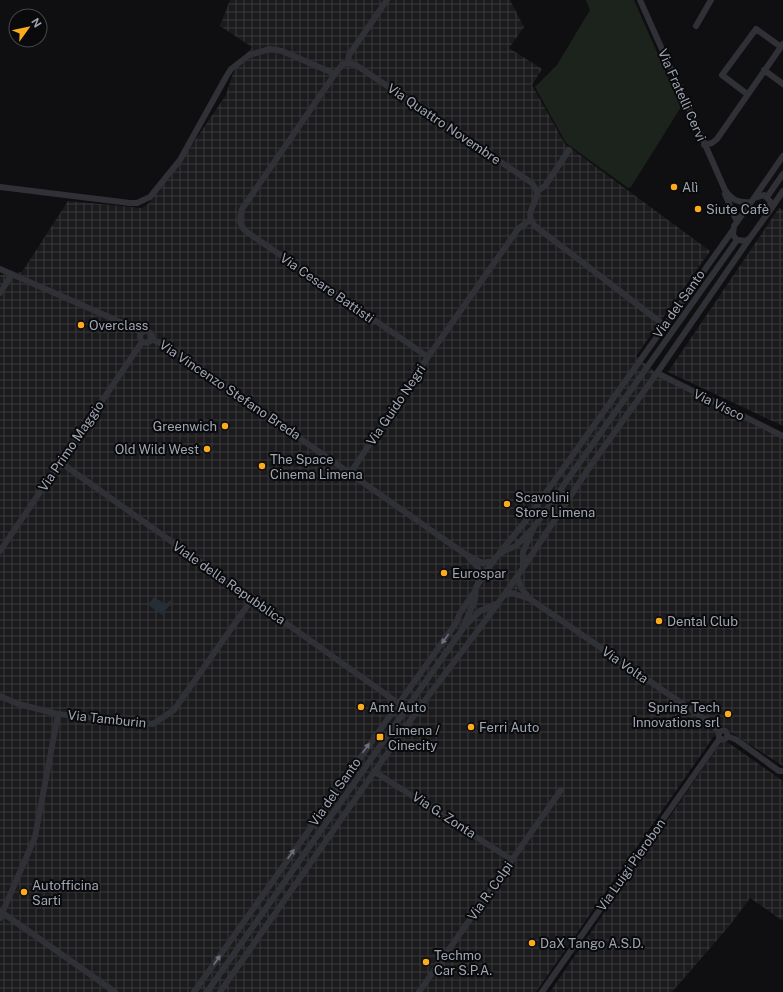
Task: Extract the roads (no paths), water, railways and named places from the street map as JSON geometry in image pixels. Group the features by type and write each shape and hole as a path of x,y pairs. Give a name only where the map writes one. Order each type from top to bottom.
{"street":[{"name":"Via Cesare Battisti","path":"387,0 349,55 348,63 343,64 335,74 242,209 240,217 241,224 247,232 428,357"},
{"name":"Via Fratelli Cervi","path":"640,0 668,65 678,83 724,190 736,222"},
{"path":"696,26 711,0"},
{"path":"704,145 712,143 717,139 782,46 756,29 722,75 747,94"},
{"path":"0,187 130,203 144,201 150,197 180,160 226,77 240,62 260,51 270,49 282,51 335,74"},
{"name":"Via Quattro Novembre","path":"348,63 356,65 532,183 537,192"},
{"path":"764,70 783,84"},
{"path":"569,150 545,186 537,192 536,200 529,213 530,220 535,226 664,325"},
{"name":"Via del Santo","path":"194,992 398,702 456,623 460,613 498,555 524,522 704,268 733,230 736,222 783,156"},
{"path":"768,197 783,174"},
{"name":"Via Fratelli Cervi","path":"724,190 737,202 752,200"},
{"name":"Via del Santo","path":"220,992 375,772 477,630 498,604 589,468 783,192"},
{"path":"752,200 764,195 768,197"},
{"path":"768,197 771,209"},
{"path":"428,357 518,229 530,220"},
{"path":"733,230 736,240"},
{"path":"736,240 746,241 750,238"},
{"path":"523,568 522,558 534,527 736,240"},
{"path":"704,268 713,274"},
{"name":"Via Vincenzo Stefano Breda","path":"0,269 134,328 141,333"},
{"path":"0,294 12,274"},
{"name":"Via Vincenzo Stefano Breda","path":"141,333 146,331 150,333 151,339"},
{"name":"Via Vincenzo Stefano Breda","path":"141,333 140,338 142,342 148,343 151,339"},
{"name":"Via Vincenzo Stefano Breda","path":"151,339 166,345 351,472 466,554 482,563 494,561"},
{"name":"Via Primo Maggio","path":"0,551 142,342"},
{"name":"Via Guido Negri","path":"351,472 428,357"},
{"name":"Via Visco","path":"657,373 783,436"},
{"path":"625,379 634,385"},
{"name":"Viale della Repubblica","path":"60,462 398,702"},
{"name":"Via del Santo","path":"498,555 521,542 534,527"},
{"path":"510,549 520,554 522,558"},
{"name":"Via Vincenzo Stefano Breda","path":"466,554 481,572 480,581"},
{"path":"516,576 522,589 530,599"},
{"name":"Via del Santo","path":"464,627 475,600 475,591"},
{"path":"504,595 512,593 530,599"},
{"name":"Via Tamburin","path":"2,697 18,704 58,714 147,724 158,722 169,714 178,704 252,599"},
{"name":"Via Volta","path":"530,599 712,725 720,735 726,731 727,736 736,740 781,771"},
{"path":"475,600 479,605 485,608"},
{"path":"207,992 464,627 485,608 498,604"},
{"path":"418,694 427,700"},
{"path":"0,704 2,697"},
{"path":"58,714 35,837 1,914 115,992"},
{"name":"Via Luigi Pierobon","path":"542,992 720,735"},
{"name":"Via G. Zonta","path":"375,772 512,860"},
{"name":"Via R. Colpi","path":"419,992 561,790"},
{"name":"Via del Santo","path":"313,843 321,849"}],"place":[{"name":"Alì","path":"674,187"},
{"name":"Siute Cafè","path":"698,209"},
{"name":"Overclass","path":"81,325"},
{"name":"Greenwich","path":"225,426"},
{"name":"Old Wild West","path":"207,449"},
{"name":"The Space Cinema Limena","path":"262,466"},
{"name":"Scavolini Store Limena","path":"507,504"},
{"name":"Eurospar","path":"444,573"},
{"name":"Dental Club","path":"659,621"},
{"name":"Amt Auto","path":"361,707"},
{"name":"Spring Tech Innovations srl","path":"728,714"},
{"name":"Ferri Auto","path":"471,727"},
{"name":"Limena / Cinecity","path":"380,737"},
{"name":"Autofficina Sarti","path":"24,892"},
{"name":"DaX Tango A.S.D.","path":"532,943"},
{"name":"Techmo Car S.P.A.","path":"426,962"}]}
